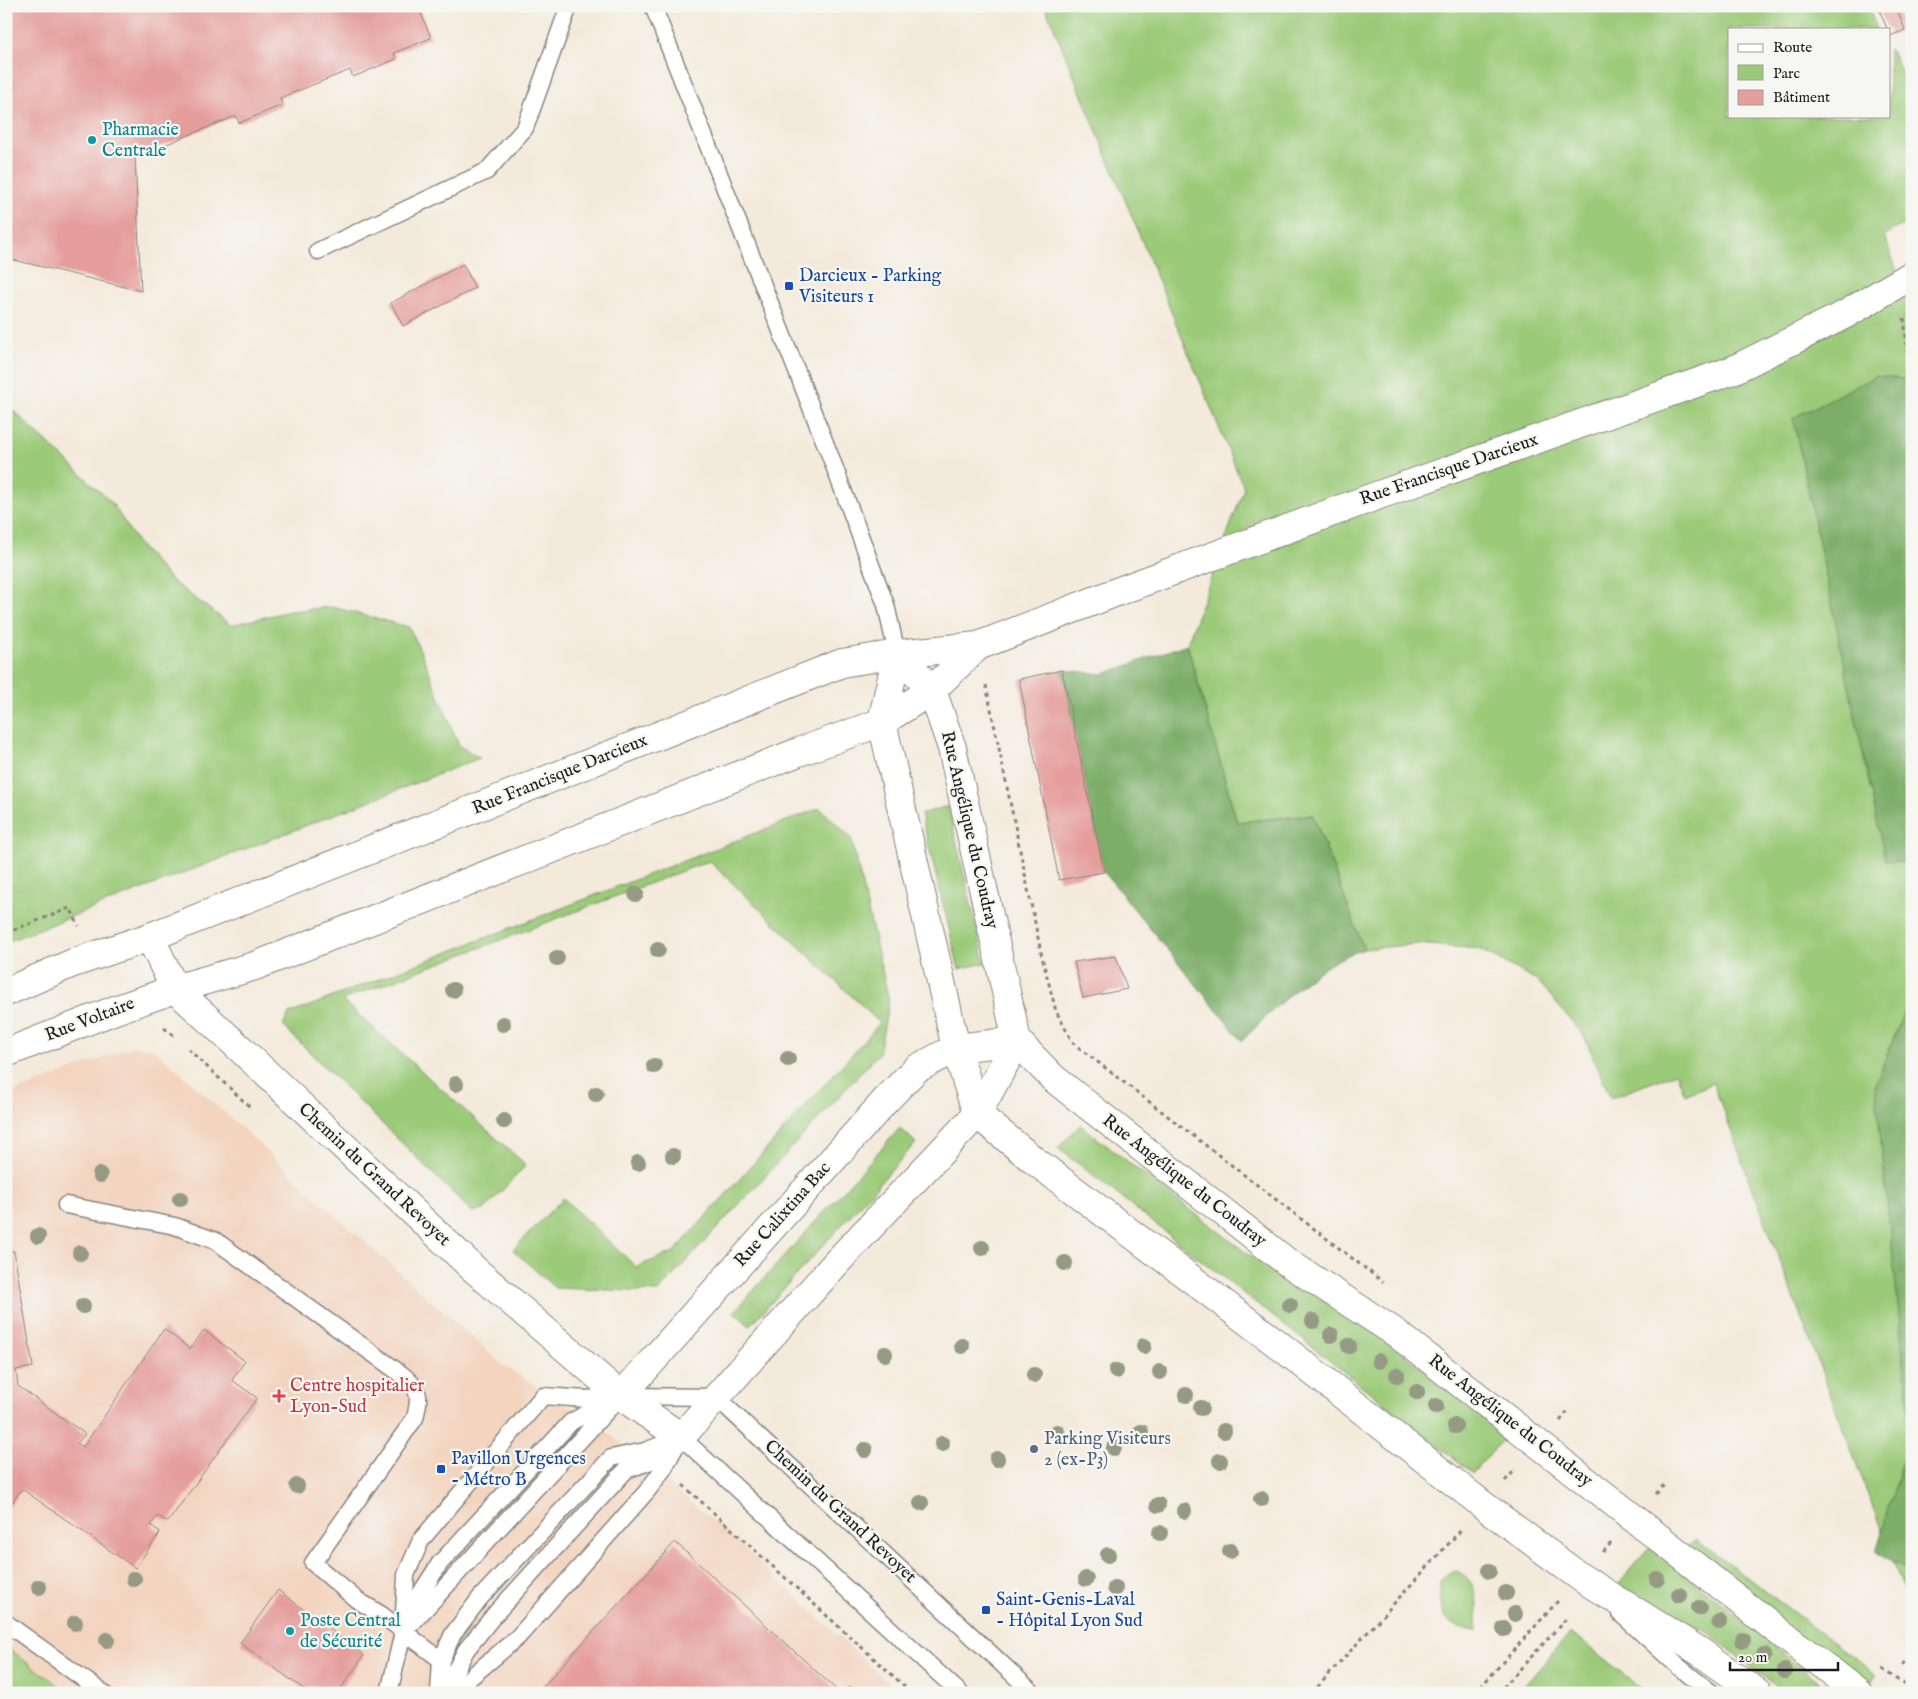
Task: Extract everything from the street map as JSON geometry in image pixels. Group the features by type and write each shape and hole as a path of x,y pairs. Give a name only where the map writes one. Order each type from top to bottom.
{"street":[{"name":"Rue Francisque Darcieux","path":"150,937 842,663 897,654 978,646 1136,584 1379,495 1733,370 1846,314 1912,275"},
{"name":"Rue Francisque Darcieux","path":"175,989 255,966 787,757 882,722 932,690 978,646"},
{"name":"Rue Angélique du Coudray","path":"897,654 932,690 952,748 1017,1040 1053,1078 1287,1262 1396,1333 1858,1693"},
{"path":"897,654 882,722 956,1048 977,1114 1031,1158 1279,1345 1483,1505 1581,1576 1699,1651 1758,1693"},
{"path":"6,992 73,963 150,937"},
{"name":"Chemin du Grand Revoyet","path":"150,937 175,989 232,1040 475,1270 621,1396 681,1436"},
{"name":"Rue Voltaire","path":"6,1053 65,1028 175,989"},
{"path":"681,1436 836,1263 977,1114 1017,1040"},
{"name":"Rue Calixtina Bac","path":"621,1396 916,1068 956,1048 1017,1040"}],"lane":[{"path":"318,251 487,171 525,128 569,6"},
{"path":"653,6 835,467 886,605 897,654"},
{"path":"66,1205 175,1226 216,1240 404,1376 415,1386 419,1398 415,1418 313,1563 356,1600 382,1615 441,1660"},
{"path":"390,1693 404,1632 406,1575 421,1540 542,1396 586,1399 621,1396 716,1397"},
{"path":"404,1632 621,1396"},
{"name":"Chemin du Grand Revoyet","path":"716,1397 1033,1693"},
{"path":"439,1693 441,1660 453,1634 480,1598 611,1458 645,1451 681,1436"},
{"path":"444,1693 466,1650 495,1614 626,1470 654,1460 681,1436"},
{"path":"452,1693 518,1637 648,1490 664,1468 681,1436"},
{"name":"Chemin du Grand Revoyet","path":"681,1436 960,1693"},
{"path":"1581,1576 1679,1667 1712,1693"},
{"path":"6,1622 103,1693"}],"path":[{"path":"1906,338 1912,392"},
{"path":"978,646 1042,957 1056,1011 1073,1043 1388,1286"},
{"path":"1561,1420 1568,1426"},
{"path":"1649,1488 1664,1500"},
{"path":"1312,1693 1464,1526"},
{"path":"1475,1693 1616,1539"},
{"path":"1498,1693 1566,1619"},
{"path":"1902,1665 1912,1655"},
{"path":"1875,1663 1912,1690"}],"shaded area":[{"name":"Centre hospitalier Lyon-Sud","path":"134,1046 154,1049 315,1197 504,1366 599,1425 729,1534 900,1693 6,1693 6,1095"}],"green space":[{"path":"1045,6 1868,6 1877,28 1728,28 1728,118 1890,118 1890,50 1912,96 1912,220 1884,235 1912,314 1912,1611 1713,1083 1685,1095 1676,1073 1611,1098 1584,1036 1538,981 1479,949 1417,944 1364,949 1313,815 1237,822 1187,644 1244,488"},
{"path":"1876,376 1912,380 1912,863 1885,860 1793,418"},
{"path":"6,404 112,503 139,545 173,582 231,625 290,611 332,607 409,627 459,746 480,758 6,942"},
{"path":"1187,644 1237,822 1313,815 1364,949 1346,956 1313,975 1283,1000 1242,1041 1104,872 1062,670 1104,674"},
{"path":"948,806 985,963 959,969 921,814"},
{"path":"820,808 851,838 889,1000 879,1053 658,1292 555,1288 513,1250 563,1198 636,1267 674,1252 880,1023 709,861 342,1000 526,1165 484,1210 472,1212 283,1026 289,1014"},
{"path":"1912,991 1912,1572 1876,1552 1911,1433 1875,1085"},
{"path":"1080,1125 1249,1255 1376,1333 1470,1404 1505,1437 1473,1473 1058,1148"},
{"path":"900,1128 916,1143 750,1326 734,1312"},
{"path":"1696,1539 1877,1675 1868,1690 1685,1548"},
{"path":"1650,1546 1832,1693 1784,1693 1710,1634 1618,1584"},
{"path":"1456,1571 1464,1575 1474,1588 1477,1605 1477,1631 1465,1629 1449,1622 1442,1610 1440,1581 1448,1573"},
{"path":"1571,1632 1647,1693 1518,1693"},
{"path":"6,1647 69,1693 6,1693"}],"building":[{"name":"Pharmacie Centrale","path":"6,6 418,6 431,38 394,53 396,59 353,77 350,70 280,98 282,105 239,123 236,116 135,157 141,291 6,258"},
{"path":"1878,6 1896,6 1905,30 1890,36 1890,28 1887,28"},
{"path":"463,264 475,288 403,326 391,303"},
{"path":"1062,670 1104,872 1059,880 1019,679"},
{"path":"1116,956 1127,989 1083,998 1074,962"},
{"path":"14,1251 33,1367 16,1370 18,1386 85,1434 77,1443 83,1447 164,1329 190,1349 204,1330 245,1361 232,1380 257,1398 168,1522 158,1516 151,1525 160,1533 135,1568 22,1489 6,1511 6,1252"},
{"path":"675,1542 840,1693 537,1693"},
{"name":"Poste Central de Sécurité","path":"278,1590 364,1655 338,1693 309,1693 240,1643"},
{"path":"849,1687 855,1693 843,1693"}],"place":[{"name":"Pharmacie Centrale","path":"92,140"},
{"name":"Darcieux - Parking Visiteurs 1","path":"789,286"},
{"name":"Centre hospitalier Lyon-Sud","path":"279,1396"},
{"name":"Parking Visiteurs 2 (ex-P3)","path":"1034,1449"},
{"name":"Pavillon Urgences - Métro B","path":"441,1469"},
{"name":"Saint-Genis-Laval - Hôpital Lyon Sud","path":"986,1610"},
{"name":"Poste Central de Sécurité","path":"290,1631"}]}
